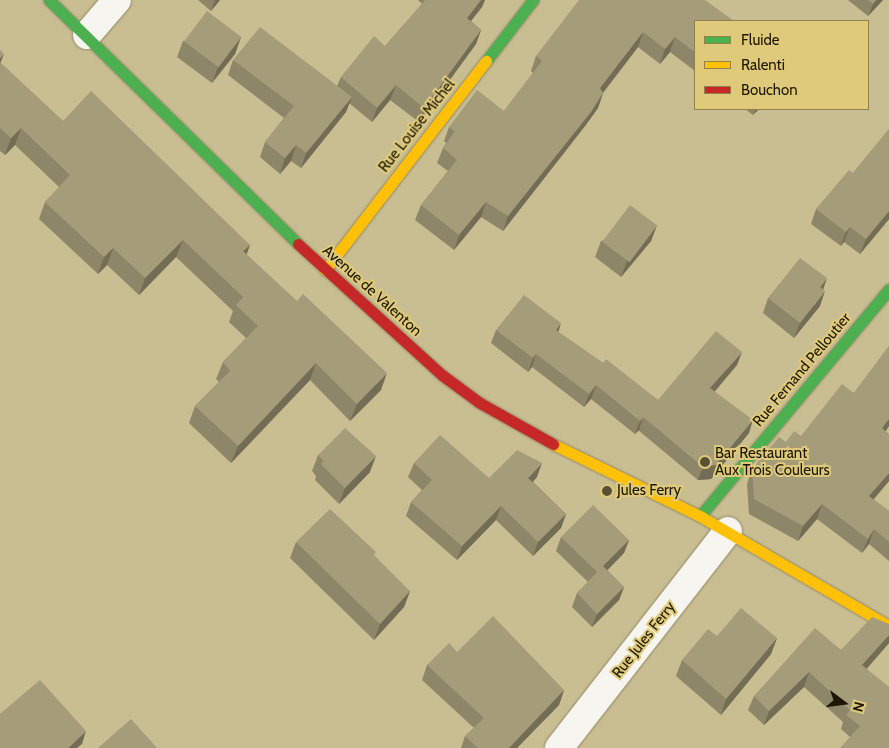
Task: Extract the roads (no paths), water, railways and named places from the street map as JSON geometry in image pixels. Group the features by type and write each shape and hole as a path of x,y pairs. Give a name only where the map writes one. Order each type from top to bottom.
{"street":[{"name":"Avenue de Valenton","path":"49,0 87,35 325,270 442,374 480,403 564,451 728,531 889,626"},
{"path":"87,35 116,0"},
{"name":"Rue Louise Michel","path":"325,270 533,0"},
{"name":"Rue Fernand Pelloutier","path":"700,516 889,289"},
{"name":"Rue Jules Ferry","path":"559,748 728,531"}],"place":[{"name":"Bar Restaurant Aux Trois Couleurs","path":"705,462"},
{"name":"Jules Ferry","path":"607,491"}]}
